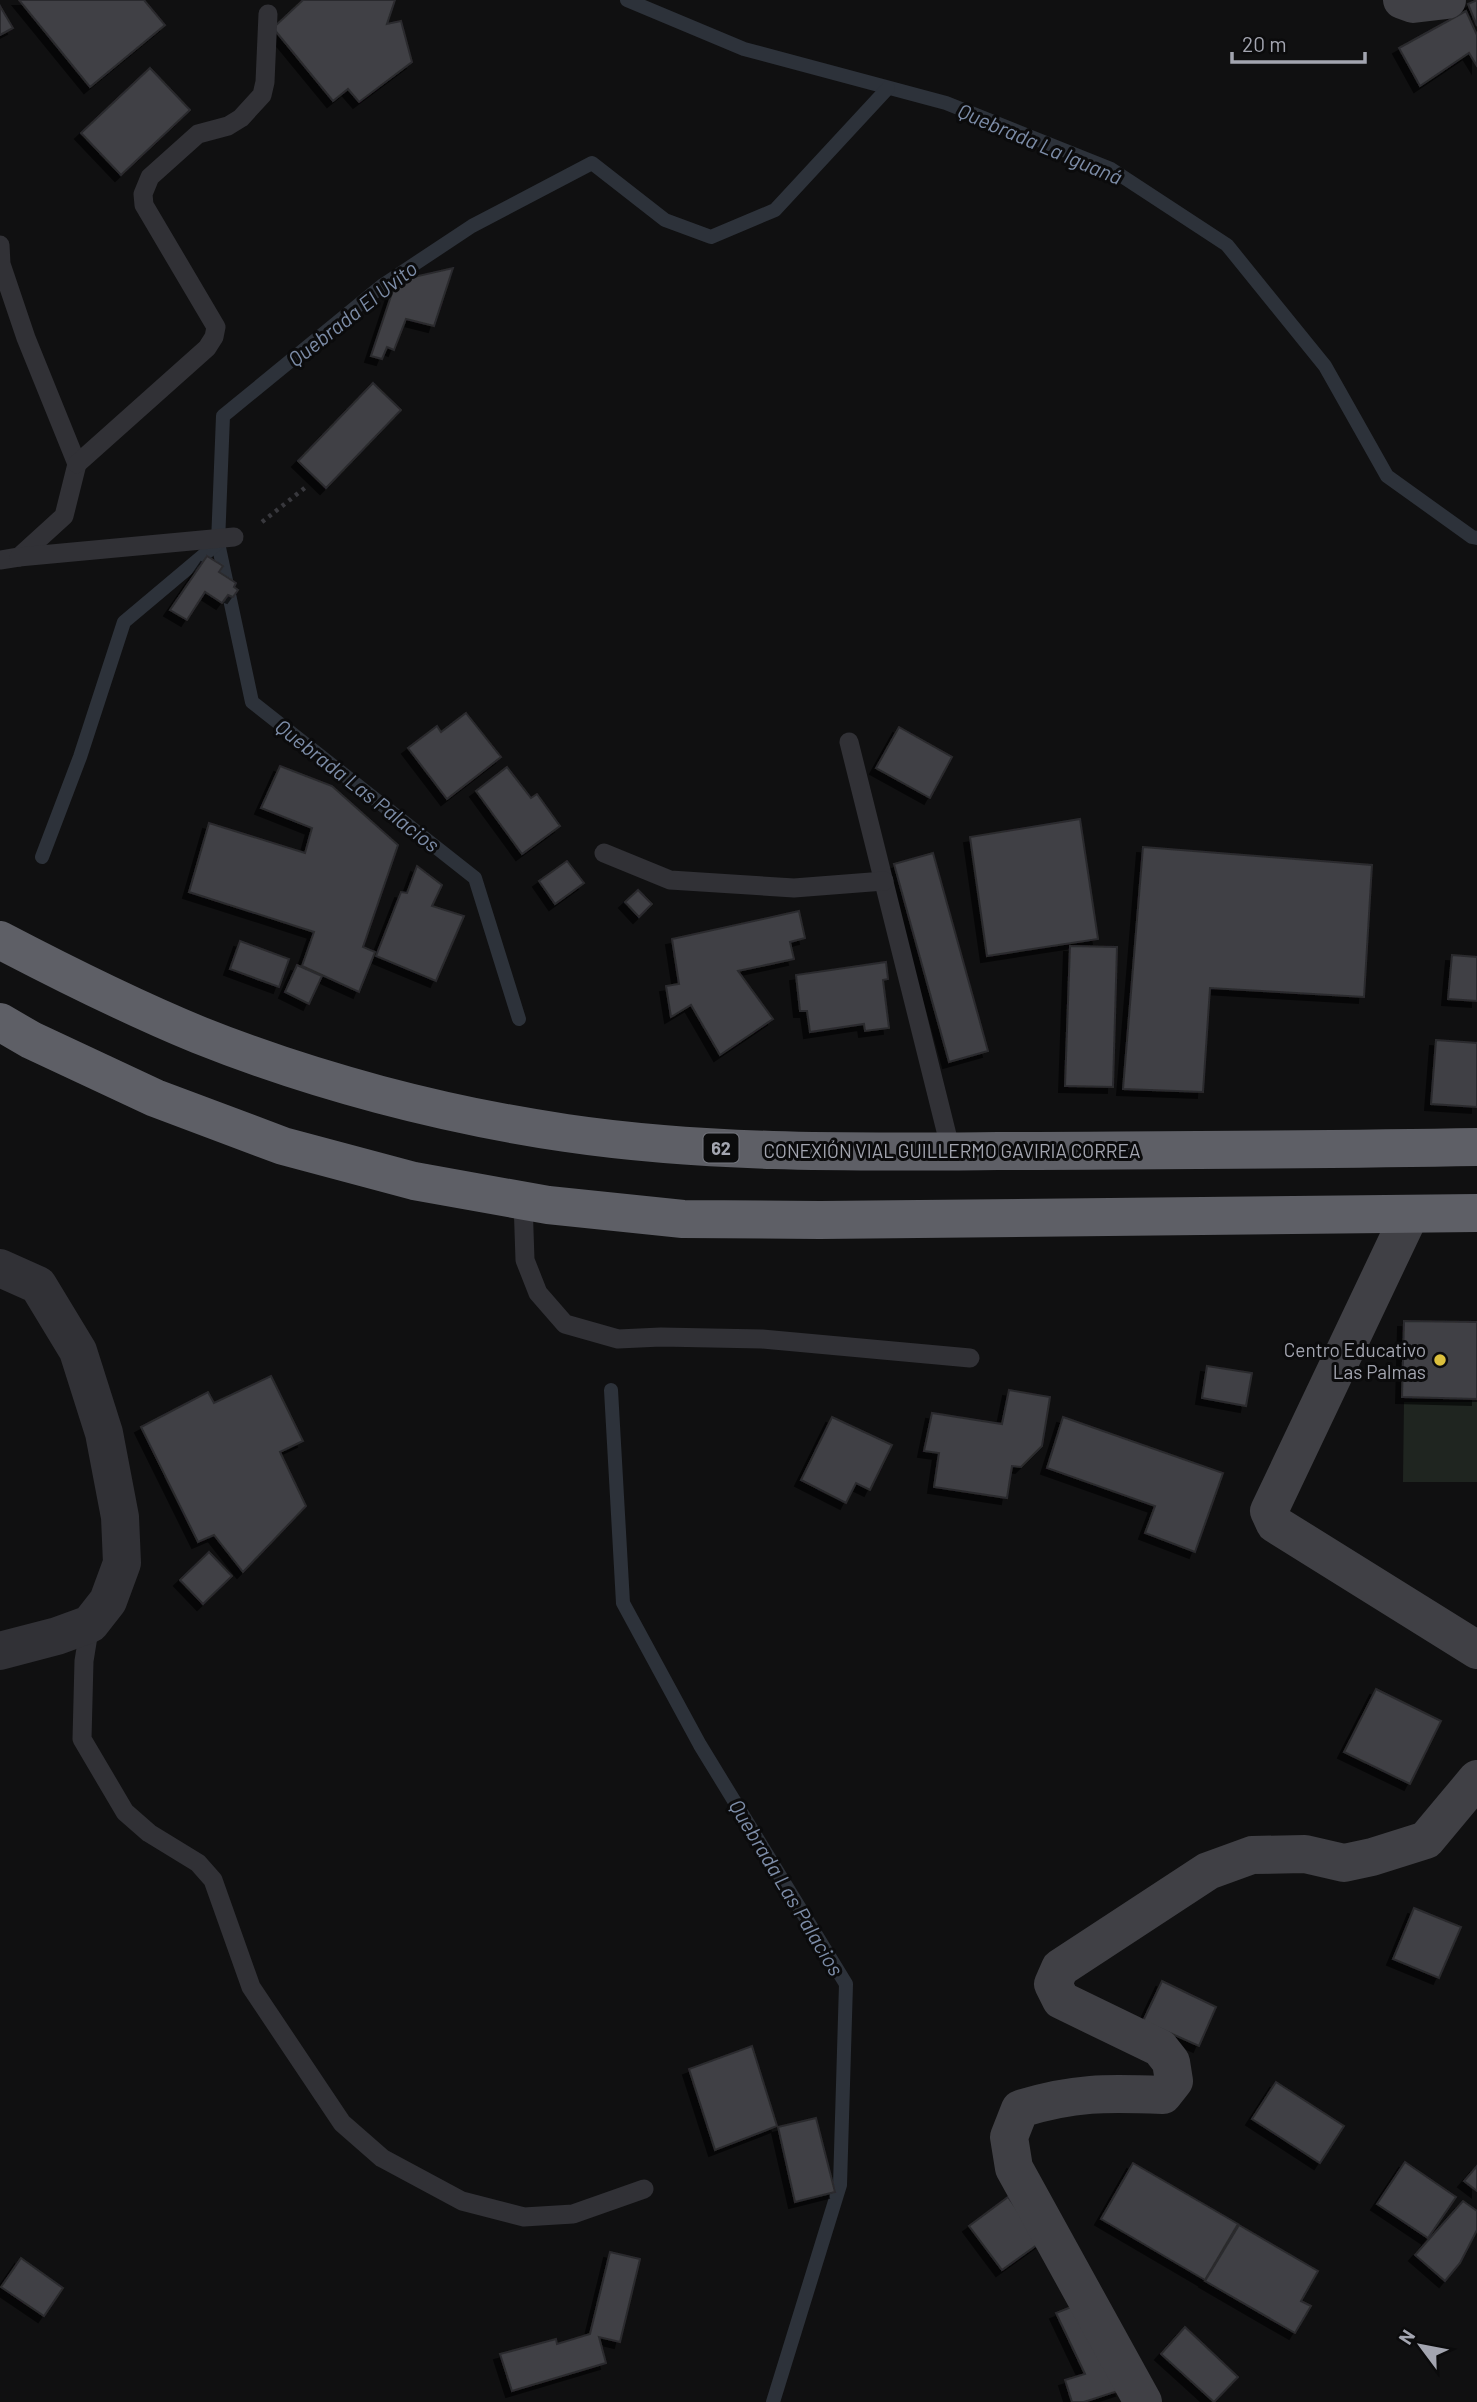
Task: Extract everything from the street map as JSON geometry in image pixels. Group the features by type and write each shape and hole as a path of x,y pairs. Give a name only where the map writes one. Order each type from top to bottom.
{"highway":[{"name":"CONEXIÓN VIAL GUILLERMO GAVIRIA CORREA","path":"0,940 86,986 201,1036 320,1077 441,1109 565,1133 690,1147 816,1152 1477,1147"},
{"path":"0,1022 31,1040 155,1098 283,1146 414,1181 523,1201 683,1219 1477,1213"}],"street":[{"path":"1402,0 1413,4 1447,0"},
{"path":"1410,1214 1269,1511 1275,1524 1477,1650"},
{"path":"0,1268 38,1285 78,1351 104,1433 120,1517 122,1563 108,1601 90,1624 0,1651"},
{"path":"1143,2402 1013,2168 1009,2137 1020,2109 1052,2099 1099,2092 1163,2095 1174,2081 1171,2062 1160,2048 1061,2000 1054,1984 1060,1968 1208,1871 1252,1855 1305,1854 1344,1863 1426,1840 1477,1779"}],"lane":[{"path":"9,559 64,516 77,464 207,348 214,337 216,327 144,205 143,194 150,177 198,134 228,126 241,118 262,95 268,14"},
{"path":"0,245 1,264 22,326 77,464"},
{"path":"9,559 234,537"},
{"path":"849,742 951,1151"},
{"path":"604,853 670,880 794,887 884,881"},
{"path":"523,1201 525,1260 538,1293 565,1324 618,1339 762,1339 971,1359"},
{"path":"90,1624 84,1661 82,1739 125,1812 149,1833 198,1863 213,1880 251,1987 342,2123 382,2158 463,2201 524,2217 573,2214 644,2189"}],"path":[{"path":"234,537 264,521 306,487"}],"shaded area":[{"path":"1404,1402 1477,1402 1477,1482 1403,1482"}],"building":[{"path":"19,0 144,0 165,25 90,87"},
{"path":"303,0 395,0 387,24 401,21 412,62 359,102 348,89 333,101 273,28"},
{"path":"1477,0 1477,26 1468,4"},
{"path":"0,6 13,28 0,35"},
{"path":"1466,11 1477,35 1477,66 1469,53 1420,86 1399,48"},
{"path":"150,68 190,110 121,175 81,133"},
{"path":"453,268 434,326 406,319 394,350 387,347 382,359 371,356 396,281"},
{"path":"373,383 401,410 326,488 298,461"},
{"path":"207,556 223,566 219,572 236,583 234,587 238,590 233,597 228,595 222,603 205,592 187,620 170,610"},
{"path":"466,713 501,757 447,799 408,748 437,726 441,732"},
{"path":"899,727 952,757 930,798 876,768"},
{"path":"280,766 332,786 398,845 363,947 375,952 359,992 302,966 314,932 189,892 209,823 305,853 312,828 261,808"},
{"path":"507,767 531,798 537,794 560,826 522,854 476,791"},
{"path":"1080,819 1098,939 987,956 970,837"},
{"path":"1143,847 1372,865 1364,997 1210,988 1203,1092 1123,1089"},
{"path":"933,853 988,1051 949,1062 894,864"},
{"path":"567,861 584,883 555,904 539,881"},
{"path":"417,866 442,885 432,906 464,916 436,981 376,956 401,892 407,893"},
{"path":"638,890 652,904 639,917 625,902"},
{"path":"799,911 805,938 790,942 794,959 738,971 773,1019 720,1055 691,1005 671,1017 666,986 679,984 672,939"},
{"path":"240,941 289,959 279,987 230,969"},
{"path":"1070,946 1117,947 1113,1087 1065,1086"},
{"path":"1452,955 1477,957 1477,1001 1448,999"},
{"path":"886,962 888,979 883,980 889,1028 865,1031 864,1024 810,1032 807,1011 800,1011 796,975"},
{"path":"297,965 322,976 309,1004 285,992"},
{"path":"1436,1040 1477,1043 1477,1107 1431,1104"},
{"name":"Centro Educativo Las Palmas","path":"1404,1321 1477,1322 1477,1399 1402,1397"},
{"path":"1207,1366 1252,1373 1246,1406 1202,1398"},
{"path":"271,1376 303,1441 280,1452 306,1506 243,1572 214,1535 198,1542 141,1427 208,1392 214,1403"},
{"path":"1009,1390 1050,1397 1042,1446 1021,1467 1012,1466 1007,1498 934,1487 939,1453 924,1451 932,1413 1002,1424"},
{"path":"832,1417 892,1445 870,1490 856,1483 846,1503 801,1480"},
{"path":"1063,1417 1223,1473 1195,1552 1145,1533 1155,1506 1047,1468"},
{"path":"209,1552 232,1576 203,1604 180,1580"},
{"path":"1376,1689 1441,1721 1410,1784 1344,1752"},
{"path":"1414,1908 1461,1927 1439,1978 1393,1959"},
{"path":"1162,1981 1216,2007 1199,2046 1143,2021"},
{"path":"752,2046 777,2126 715,2150 689,2069"},
{"path":"1276,2082 1344,2126 1320,2163 1252,2119"},
{"path":"816,2118 835,2192 795,2202 778,2127"},
{"path":"1405,2162 1456,2197 1428,2238 1377,2204"},
{"path":"1133,2163 1238,2224 1205,2280 1101,2219"},
{"path":"1477,2166 1477,2191 1464,2181"},
{"path":"1008,2197 1041,2242 1002,2270 969,2226"},
{"path":"1463,2201 1477,2211 1477,2230 1460,2263 1445,2281 1415,2255"},
{"path":"1239,2225 1318,2271 1301,2301 1311,2306 1295,2333 1205,2281"},
{"path":"610,2252 640,2259 620,2342 599,2337 606,2363 512,2391 500,2354 556,2339 557,2344 590,2334"},
{"path":"21,2258 63,2288 44,2316 1,2287"},
{"path":"1076,2305 1121,2390 1084,2402 1072,2402 1065,2380 1085,2374 1056,2313"},
{"path":"1185,2327 1238,2377 1214,2402 1161,2354"}],"waterway":[{"name":"Quebrada La Iguaná","path":"627,0 744,49 946,103 1111,169 1227,245 1325,366 1387,476 1477,538"},
{"name":"Quebrada El Uvito","path":"42,857 80,757 124,622 218,543 223,416 383,285 472,226 592,163 665,220 711,237 775,210 888,88"},
{"name":"Quebrada Las Palacios","path":"218,543 252,702 475,878 519,1019"},
{"name":"Quebrada Las Palacios","path":"611,1390 623,1603 700,1745 846,1984 840,2185 773,2402"}],"place":[{"name":"Centro Educativo Las Palmas","path":"1440,1360"}]}
